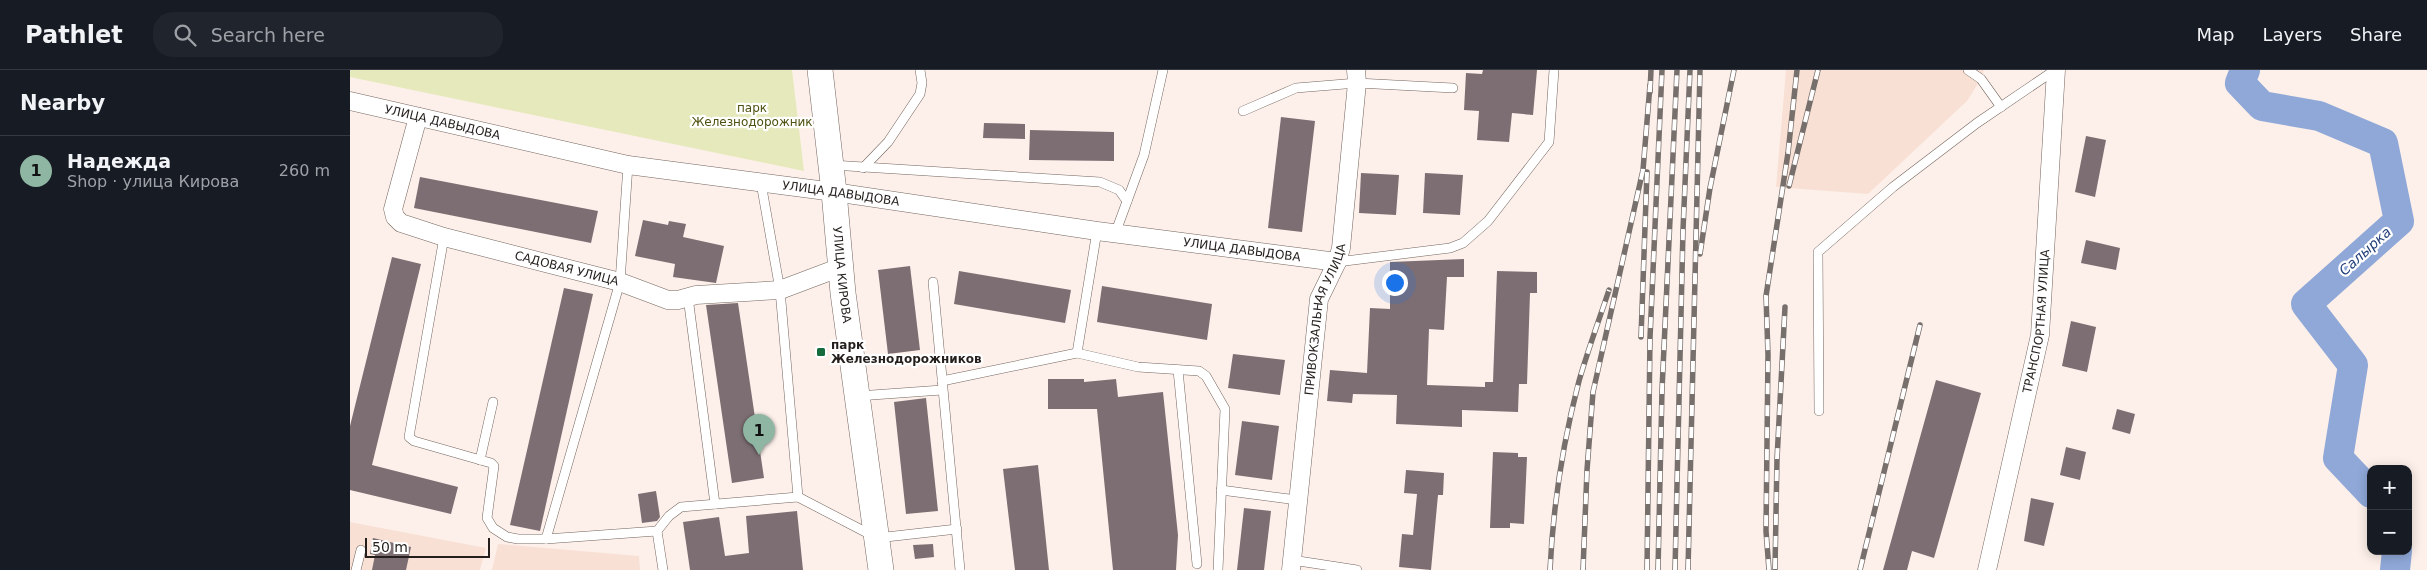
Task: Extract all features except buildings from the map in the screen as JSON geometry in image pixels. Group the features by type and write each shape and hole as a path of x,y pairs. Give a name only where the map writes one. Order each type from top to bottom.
{"main road":[{"name":"УЛИЦА КИРОВА","path":"820,70 841,267 881,570"}],"street":[{"name":"ТРАНСПОРТНАЯ УЛИЦА","path":"1986,570 2040,335 2056,70"},
{"name":"ПРИВОКЗАЛЬНАЯ УЛИЦА","path":"1291,565 1319,299 1337,262 1341,248 1356,77"},
{"name":"УЛИЦА ДАВЫДОВА","path":"350,101 628,165 834,192 1115,234 1337,262"},
{"name":"САДОВАЯ УЛИЦА","path":"418,117 393,209 395,217 401,223 444,237 620,282 668,300 696,295 780,290 841,267"}],"lane":[{"path":"863,168 888,142 920,94 922,83 920,70"},
{"path":"1115,234 1144,155 1163,70"},
{"path":"1337,262 1450,248 1475,234 1549,142 1554,70"},
{"path":"1968,70 1981,79 2001,107"},
{"path":"1819,411 1818,252 1893,187 2001,107 2056,70"},
{"path":"1243,111 1296,88 1356,77 1453,88"},
{"path":"546,539 620,282 628,165"},
{"path":"831,165 1100,182 1119,190 1126,202"},
{"path":"761,183 780,290 798,497"},
{"path":"1078,353 1097,231"},
{"path":"444,237 409,437 414,441 480,460 494,466 487,518 493,528 507,537 546,539 657,531 669,516 681,508 798,497 877,538 956,529"},
{"path":"933,282 960,570"},
{"path":"688,297 715,504"},
{"path":"858,396 942,386 1078,353 1138,367 1199,371 1206,376 1225,409 1218,570"},
{"path":"1178,370 1197,564"},
{"path":"480,460 493,402"},
{"path":"1221,490 1297,500"},
{"path":"657,531 663,570"},
{"path":"356,570 361,550"},
{"path":"1291,565 1358,570"}],"shaded area":[{"path":"1786,70 1984,70 1981,79 1967,101 1868,194 1776,187"},
{"path":"350,522 486,548 480,570 350,570"},
{"path":"498,544 639,556 640,570 492,570"}],"green space":[{"name":"парк Железнодорожник","path":"350,70 792,70 804,171 350,77"}],"waterway":[{"name":"Салырка","path":"2245,70 2240,83 2262,106 2319,116 2383,143 2399,221 2306,304 2353,365 2338,458 2367,489"},
{"name":"Салырка","path":"2395,570 2397,555"}],"railway":[{"path":"1650,92 1651,70"},
{"path":"1647,570 1650,338 1662,70"},
{"path":"1658,570 1662,390 1677,70"},
{"path":"1675,570 1683,230 1690,70"},
{"path":"1688,570 1700,70"},
{"path":"1700,254 1710,188 1734,70"},
{"path":"1769,570 1766,531 1768,355 1766,296 1788,153 1797,70"},
{"path":"1789,186 1818,70"},
{"path":"1583,570 1587,470 1593,392 1643,170 1650,85"},
{"path":"1641,337 1647,172"},
{"path":"1550,570 1556,499 1568,427 1579,381 1609,290"},
{"path":"1775,569 1777,459 1785,307"},
{"path":"1860,570 1920,325"}],"place":[{"name":"парк Железнодорожников","path":"821,352"},
{"name":"Надежда","path":"759,455"}]}
